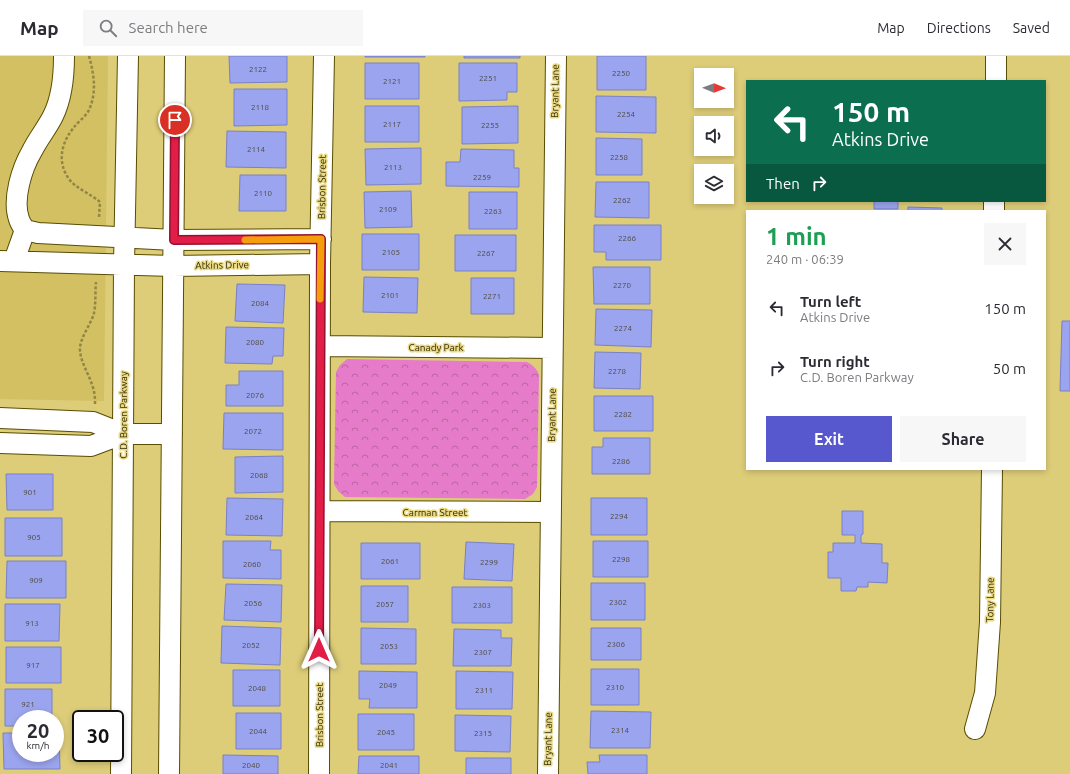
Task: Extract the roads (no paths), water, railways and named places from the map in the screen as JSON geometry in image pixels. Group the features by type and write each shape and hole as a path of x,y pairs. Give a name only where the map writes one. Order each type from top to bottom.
{"street":[{"path":"64,56 61,91 53,116 31,152 23,172 18,191 17,206 19,219 25,230 38,233 174,240 321,239"},
{"name":"C.D. Boren Parkway","path":"121,774 122,434 128,56"},
{"path":"169,774 175,56"},
{"name":"Brisbon Street","path":"319,774 320,264 324,56"},
{"name":"Bryant Lane","path":"548,774 556,56"},
{"path":"996,56 996,80"},
{"path":"7,261 25,230"},
{"name":"Atkins Drive","path":"7,261 173,266 320,264"},
{"name":"Canady Park","path":"320,346 552,348"},
{"path":"0,418 93,422 122,434"},
{"path":"0,443 91,446 122,434 172,434"},
{"name":"Tony Lane","path":"975,729 985,693 990,622 992,470"},
{"name":"Carman Street","path":"320,511 550,512"}]}
